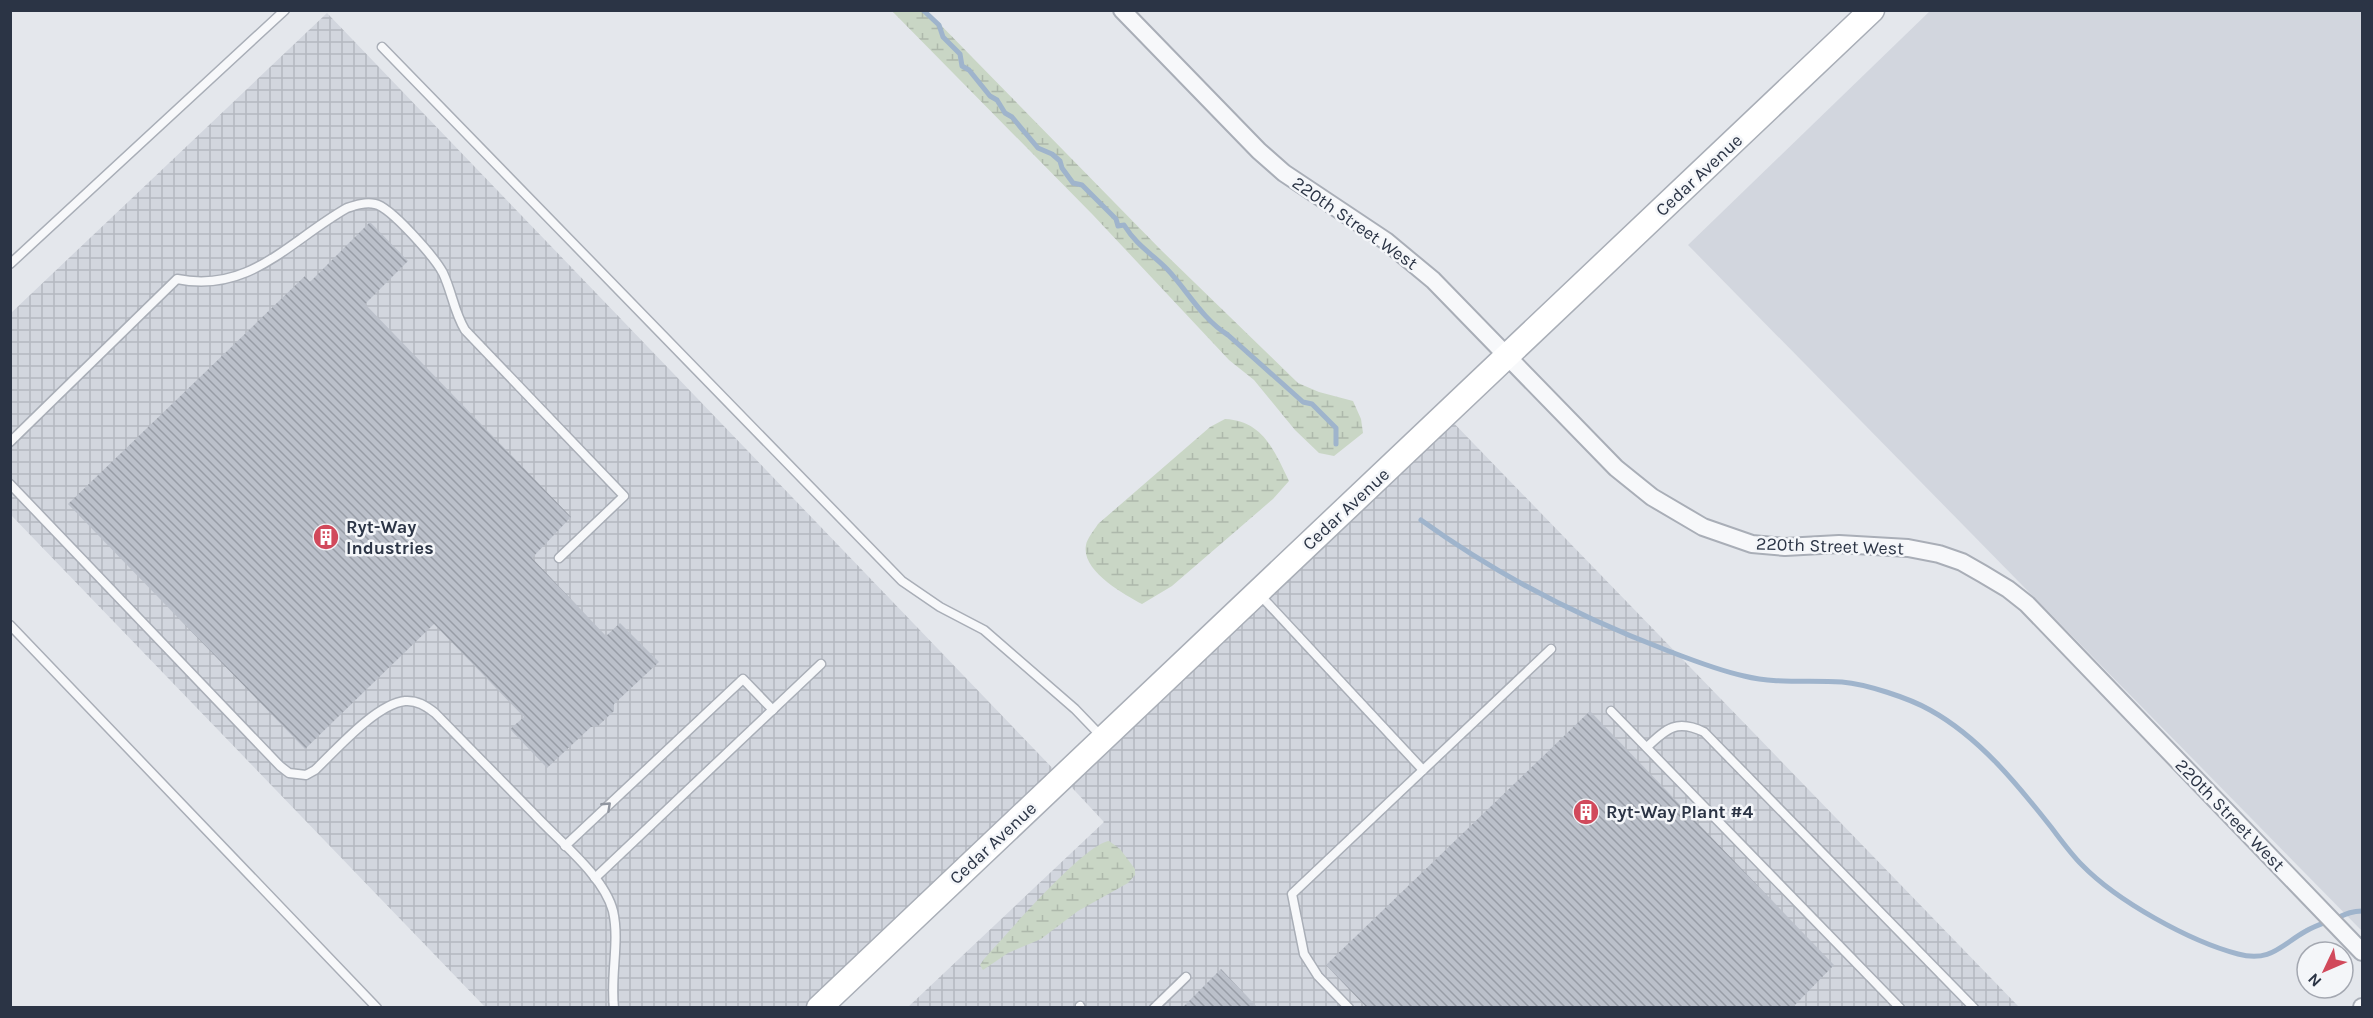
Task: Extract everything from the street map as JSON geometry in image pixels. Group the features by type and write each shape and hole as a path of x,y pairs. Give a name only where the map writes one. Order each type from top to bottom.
{"main road":[{"name":"Cedar Avenue","path":"819,1008 1872,10"}],"street":[{"name":"220th Street West","path":"1122,10 1267,158 1315,195 1405,254 1508,355 1616,468 1652,497 1703,527 1752,544 1785,547 1839,544 1908,548 1962,562 2008,589 2035,613 2362,952"}],"lane":[{"path":"11,264 285,10"},
{"path":"382,47 902,580 940,607 984,630 1075,709 1104,738"},
{"path":"10,442 177,279 211,282 256,269 347,208 357,204 377,204 398,221 435,258 444,276 453,306 465,330 624,496 559,558"},
{"path":"10,484 280,766 289,772 306,775 369,720 392,705 404,701 415,702 435,713 595,878 609,901 615,922 614,1008"},
{"path":"1258,592 1423,770"},
{"path":"10,625 377,1008"},
{"path":"1349,1008 1318,976 1304,954 1292,894 1551,649"},
{"path":"595,878 821,664"},
{"path":"565,846 743,678 773,710"},
{"path":"1611,711 1900,1008"},
{"path":"1647,747 1671,727 1682,726 1704,732 1974,1008"},
{"path":"1154,1008 1186,977"}],"shaded area":[{"path":"1931,10 2362,11 2362,931 1688,245"},
{"path":"327,13 1061,777 1445,414 2019,1007 908,1007 1104,822 1062,777 819,1007 485,1007 11,515 11,313"}],"green space":[{"path":"892,11 927,11 1161,250 1298,383 1319,392 1353,401 1361,419 1363,433 1334,456 1319,453 1295,430 1254,380 1229,360 1093,215"},
{"path":"1225,419 1249,425 1258,431 1272,448 1289,481 1273,499 1172,586 1142,604 1105,581 1090,564 1086,555 1088,540 1098,524 1210,427"},
{"path":"1109,841 1120,849 1135,869 1135,875 1128,883 1078,911 1041,939 1008,953 983,970 980,965 984,959 1045,893 1082,857 1097,846"}],"building":[{"name":"Ryt-Way Industries","path":"370,222 408,261 365,304 571,517 532,558 606,636 620,623 659,662 614,704 614,711 598,726 591,727 547,768 510,729 524,717 434,624 305,749 68,504 305,276 310,282"},
{"name":"Ryt-Way Plant #4","path":"1590,711 1834,965 1792,1008 1367,1008 1326,965"},
{"path":"1221,969 1258,1008 1182,1008"}],"waterway":[{"path":"923,10 939,25 943,37 960,54 962,66 969,70 990,96 997,100 1005,113 1012,117 1038,148 1052,154 1060,161 1062,168 1073,183 1082,185 1116,219 1118,226 1124,225 1139,244 1167,269 1210,321 1303,402 1312,404 1336,428 1336,444"},
{"path":"1421,520 1509,577 1570,609 1695,661 1724,671 1756,678 1780,681 1842,682 1863,686 1921,705 1948,721 1996,762 2025,794 2074,856 2097,879 2134,906 2198,940 2238,954 2259,956 2275,951 2314,927 2349,913 2362,911"}],"place":[{"name":"Ryt-Way Industries","path":"326,537"},
{"name":"Ryt-Way Plant #4","path":"1586,812"}]}
